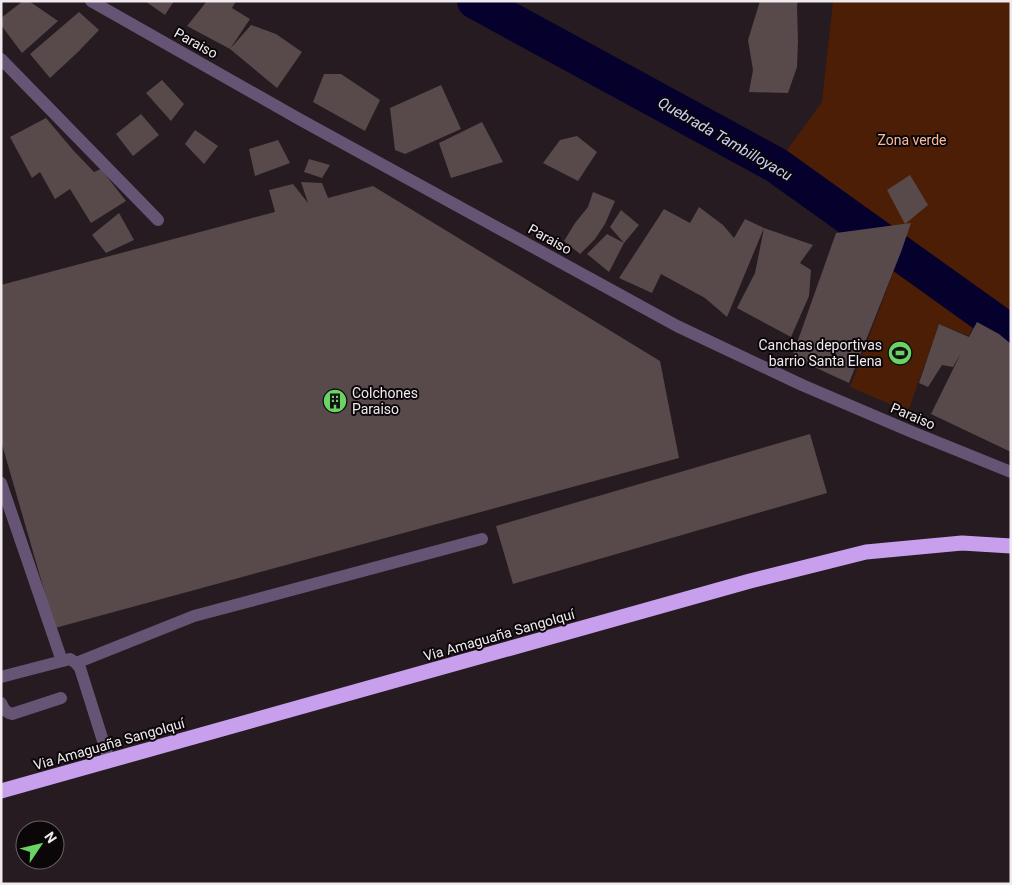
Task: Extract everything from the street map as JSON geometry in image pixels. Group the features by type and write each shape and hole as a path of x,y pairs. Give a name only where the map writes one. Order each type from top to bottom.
{"highway":[{"name":"Via Amaguaña Sangolquí","path":"1,792 109,760 750,581 866,552 962,543 1011,546"}],"street":[{"name":"Paraiso","path":"91,1 299,119 677,326 802,385 1011,472"},
{"path":"1,59 158,220"},
{"path":"1,483 62,661"},
{"path":"76,663 194,616 482,539"},
{"path":"1,677 70,659 76,663 80,668 109,760"},
{"path":"1,703 4,710 12,714 61,698"}],"green space":[{"name":"Zona verde","path":"833,1 1011,1 1011,331 978,310 969,336 939,324 908,412 850,387 901,252 776,165 822,102"}],"building":[{"path":"23,1 29,1 58,21 22,53 1,25 1,18"},
{"path":"145,1 174,1 165,15"},
{"path":"207,1 236,1 232,8 250,19 230,49 187,26"},
{"path":"760,1 798,1 797,67 788,93 749,92 753,70 748,40"},
{"path":"79,12 99,30 50,78 30,54"},
{"path":"251,25 276,34 302,52 277,88 230,49"},
{"path":"324,74 341,74 380,100 365,131 313,102"},
{"path":"162,80 184,104 171,121 146,93"},
{"path":"441,85 461,129 405,154 395,150 390,108"},
{"path":"141,114 159,135 133,156 116,134"},
{"path":"46,118 94,172 101,169 126,201 91,223 70,189 55,199 40,172 32,178 10,137"},
{"path":"482,122 503,162 451,178 439,143"},
{"path":"195,130 218,146 204,164 185,144"},
{"path":"577,136 597,152 578,181 543,163 560,140"},
{"path":"278,140 290,163 255,176 249,149"},
{"path":"309,159 330,165 322,178 304,172"},
{"path":"910,175 928,205 905,224 887,190"},
{"name":"Colchones Paraiso","path":"301,182 322,183 328,198 373,186 660,361 679,458 55,628 1,441 1,285 275,212 269,190 293,184 308,203"},
{"path":"593,192 615,201 605,224 595,239 580,254 564,241 588,207"},
{"path":"699,207 723,225 734,238 745,219 764,228 727,317 705,298 661,274 652,293 619,278 664,209 690,223"},
{"path":"621,210 639,225 624,243 610,227"},
{"path":"119,213 134,240 106,253 92,235"},
{"path":"911,223 849,383 792,357 836,233"},
{"path":"764,228 813,245 800,263 811,270 809,296 791,337 737,308 755,273"},
{"path":"607,234 624,243 609,272 587,254"},
{"path":"977,322 999,334 1011,344 1011,452 931,414 961,353 953,367 942,365 928,387 919,383 939,324 969,337"},
{"path":"810,434 827,493 513,584 496,526"}],"waterway":[{"name":"Quebrada Tambilloyacu","path":"475,1 776,165 1011,333"}],"place":[{"name":"Canchas deportivas barrio Santa Elena","path":"900,353"},
{"name":"Colchones Paraiso","path":"335,401"}]}
